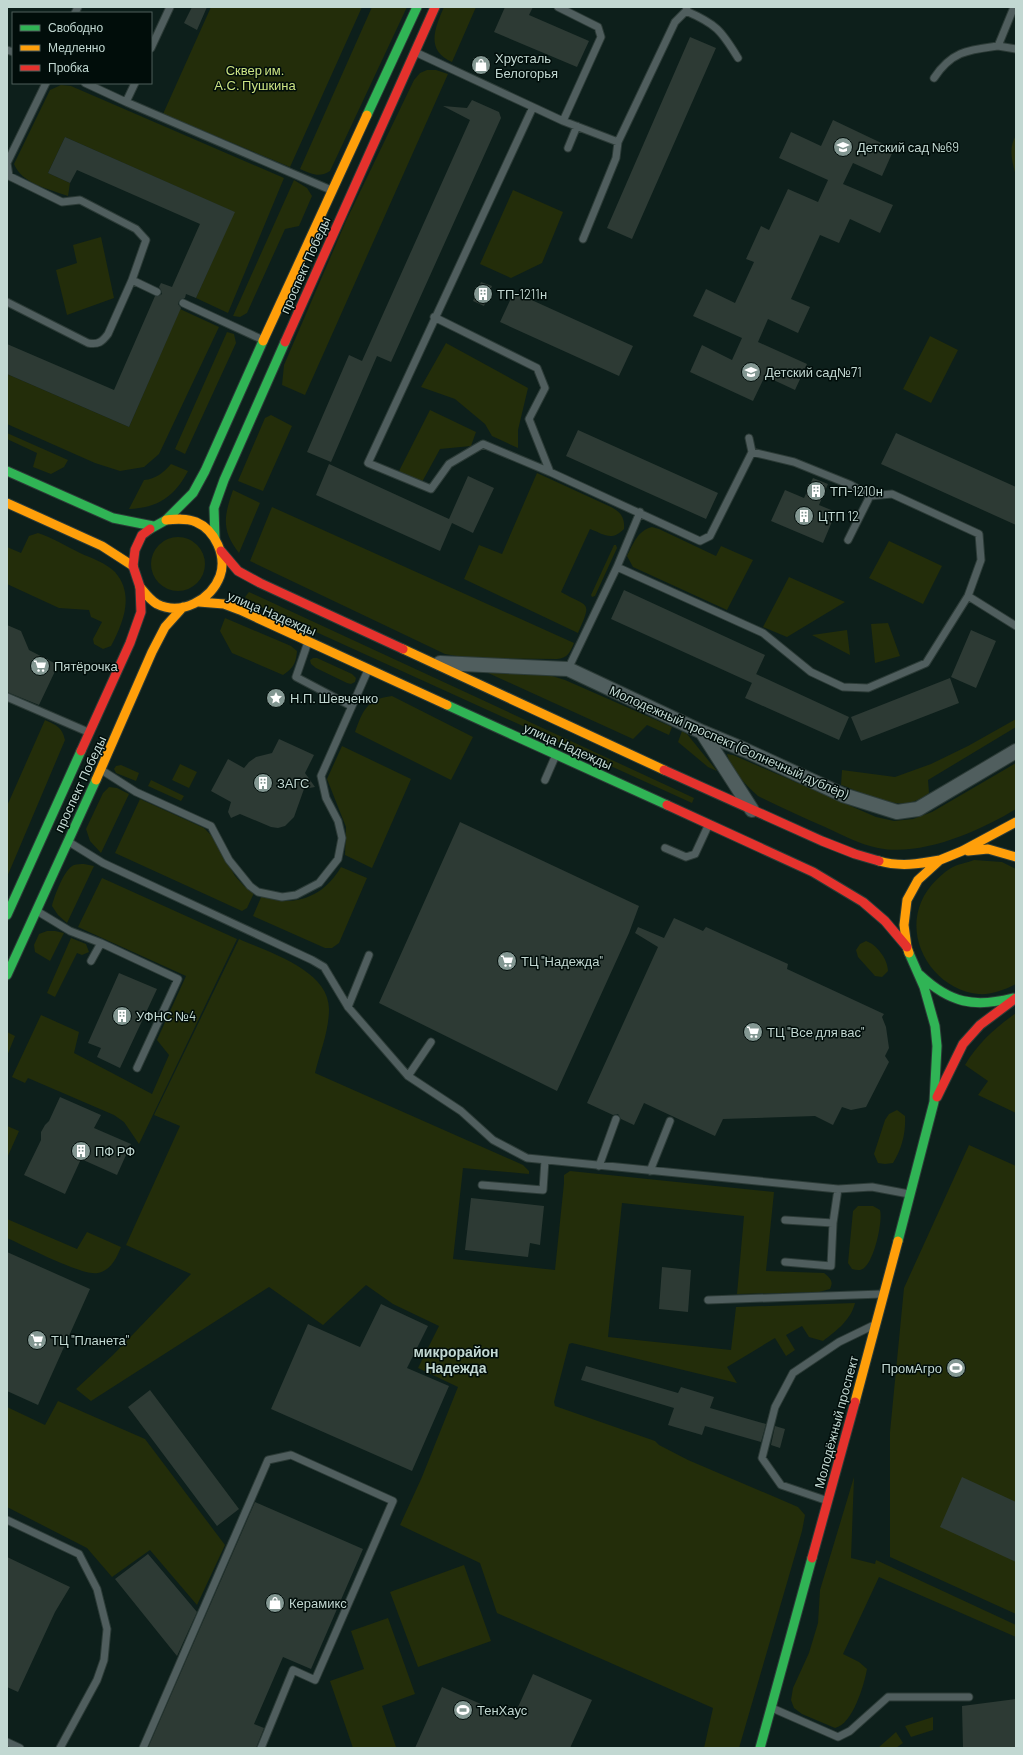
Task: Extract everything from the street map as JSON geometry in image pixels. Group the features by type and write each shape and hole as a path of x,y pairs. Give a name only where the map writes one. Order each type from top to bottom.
{"main road":[{"name":"проспект Победы","path":"7,915 90,733 130,643 142,612 140,587 133,566 135,550 142,536 153,526 166,520 193,493 205,471 263,340 417,7"},
{"name":"проспект Победы","path":"140,587 148,597 159,605 183,607 199,602 214,590 221,576 222,567 220,551 215,538 214,508 224,480 414,51 435,7"},
{"path":"7,471 113,518 153,526"},
{"path":"7,503 102,546 133,566"},
{"name":"проспект Победы","path":"166,520 183,519 197,522 215,538"},
{"name":"улица Надежды","path":"220,551 238,571 260,583 753,811 855,854 890,864 913,865 940,860"},
{"name":"улица Надежды","path":"199,602 224,604 814,872 863,902 885,922 907,947"},
{"name":"проспект Победы","path":"7,975 101,769 152,652 164,627 183,607"},
{"name":"Молодёжный проспект","path":"760,1748 911,1194 934,1102 937,1046 935,1026 924,986 907,947 904,925 907,900 918,880 940,860 962,851 1016,822"},
{"name":"Молодёжный проспект","path":"962,851 988,849 1016,857"},
{"name":"Молодёжный проспект","path":"916,970 938,991 959,1001 979,1004 999,1002 1016,998"},
{"name":"Молодёжный проспект","path":"934,1102 963,1044 980,1025 1016,998"}],"street":[{"name":"Молодежный проспект (Солнечный дублёр)","path":"428,662 568,669 702,732 843,795 897,812 918,809 1016,751"},
{"path":"702,732 753,811"}],"lane":[{"path":"152,46 170,7"},
{"path":"558,7 598,27 601,37 563,121"},
{"path":"998,46 1014,7"},
{"path":"583,239 616,158 618,142 675,22 686,9 707,20 724,35 738,58"},
{"path":"934,78 940,69 953,57 968,50 998,46 1016,49"},
{"path":"414,51 563,121 618,142"},
{"path":"7,302 88,343 96,344 102,341 108,334 132,280 146,240 136,229 80,200 62,202 9,176 7,163 46,84"},
{"path":"87,84 333,190"},
{"path":"126,102 135,84"},
{"path":"533,107 434,317 368,463 431,489 449,464 483,444 640,512 700,541 710,536 752,452 750,438"},
{"path":"568,148 577,126"},
{"path":"132,280 157,292"},
{"path":"183,303 263,340"},
{"path":"434,317 537,368 545,388 529,419 550,472"},
{"path":"617,567 763,633 811,672 843,687 868,688 926,663 968,596 981,560 979,534 892,494 870,496 851,485 794,462 752,452"},
{"path":"848,540 870,496"},
{"path":"568,669 617,567 640,512"},
{"path":"968,596 1016,626"},
{"path":"308,642 296,676 352,706"},
{"path":"101,769 136,792 211,826 229,860 250,886 258,892 282,897 296,895 319,883 338,859 342,838 338,821 326,798 321,776 368,669"},
{"path":"7,697 90,733"},
{"path":"545,780 556,755"},
{"path":"665,848 686,857 695,854 709,824"},
{"path":"68,842 103,863 312,960 324,967 330,974 348,1007 408,1076 461,1111 493,1140 527,1158 838,1189 872,1187 911,1194"},
{"path":"37,911 70,931 101,943 178,979 138,1068"},
{"path":"92,961 101,943"},
{"path":"348,1007 369,955"},
{"path":"408,1076 431,1042"},
{"path":"599,1166 616,1119"},
{"path":"650,1171 670,1121"},
{"path":"482,1185 543,1190 545,1160"},
{"path":"784,1262 831,1266 833,1223 838,1189"},
{"path":"785,1220 833,1223"},
{"path":"708,1300 884,1294"},
{"path":"828,1501 781,1484 762,1458 775,1407 793,1373 839,1342 875,1325"},
{"path":"143,1748 268,1460 291,1454 393,1501 315,1680 293,1670 261,1748"},
{"path":"7,1520 79,1554 97,1589 107,1629 104,1660 97,1680 60,1748"},
{"path":"770,1707 838,1737 850,1731 888,1697 969,1697"},
{"path":"7,1742 20,1748"}],"green space":[{"name":"Сквер им. А.С. Пушкина","path":"211,7 362,7 290,167 163,114"},
{"path":"372,7 407,7 330,171 319,175 300,169"},
{"path":"444,7 476,7 452,62 438,51 435,45 435,30"},
{"path":"427,70 436,70 448,74 305,395 282,385 284,365 346,221 414,80 420,73"},
{"path":"61,85 71,86 284,178 228,313 196,298 234,212 65,137 48,173 70,183 68,196 37,185 18,171 14,164 50,90"},
{"path":"1016,135 1016,176 1011,150"},
{"path":"294,180 307,188 312,196 299,226 285,229 247,313 240,317 233,316"},
{"path":"513,190 563,212 542,263 511,278 480,264"},
{"path":"101,237 114,298 67,315 56,270 77,263 73,245"},
{"path":"180,309 219,327 159,454 144,467 120,471 95,463 7,424 7,374 129,427"},
{"path":"227,332 234,334 236,343 185,454 175,449"},
{"path":"930,336 958,350 931,403 903,389"},
{"path":"446,343 528,388 518,430 518,448 492,436 485,424 455,399 421,387"},
{"path":"430,410 476,432 471,446 440,449 422,482 399,471"},
{"path":"271,415 292,426 263,491 238,481 265,418"},
{"path":"7,433 68,460 64,467 51,474 33,467 37,453 7,439"},
{"path":"171,464 188,471 183,480 171,494 149,506 129,509 144,480 159,475"},
{"path":"537,473 614,509 620,513 624,522 624,529 611,536 603,535 590,529 561,592 585,606 585,614 578,633 464,579 479,545 502,554"},
{"path":"233,490 260,503 239,553 229,537 226,523 226,515"},
{"path":"272,507 574,643 573,647 566,656 557,659 469,658 445,654 250,561"},
{"path":"652,527 716,556 721,546 753,560 727,610 633,567 627,556 639,535 643,531"},
{"path":"38,533 103,563 115,572 121,581 126,599 125,609 120,628 111,646 103,649 94,644 93,639 102,622 91,617 89,610 59,608 7,584 7,547 21,553 29,536"},
{"path":"178,537 188,539 197,545 203,554 205,564 203,574 197,583 188,589 178,591 168,589 159,583 153,574 151,564 153,554 159,545 168,539"},
{"path":"889,541 942,566 923,604 869,578"},
{"path":"614,545 616,545 617,548 595,596 592,597 591,595"},
{"path":"789,577 845,602 787,637 763,627"},
{"path":"249,592 694,798 692,803 250,602 245,597"},
{"path":"225,618 291,646 297,651 296,659 293,665 283,675 232,653 220,631"},
{"path":"888,623 900,656 875,663 871,624"},
{"path":"847,630 850,655 812,635"},
{"path":"317,658 352,674 356,678 355,682 351,684 347,683 316,668 311,664 310,660"},
{"path":"486,672 549,675 565,680 672,727 669,735 647,725 633,739"},
{"path":"392,696 473,737 451,780 355,732 364,712 371,703"},
{"path":"1016,719 1016,727 928,780 929,793 916,801 907,803 891,802 841,785 842,770 895,777 931,764 968,746"},
{"path":"45,720 60,729 65,740 7,877 7,806"},
{"path":"682,731 687,734 717,771 708,767 678,742"},
{"path":"342,746 411,779 372,868 345,855 346,827 327,779"},
{"path":"727,754 733,755 876,817 894,821 913,819 932,812 1016,763 1016,809 985,826 950,840 913,849 895,850 878,848 851,839 758,796 735,771"},
{"path":"180,764 197,772 189,788 172,780"},
{"path":"121,765 139,773 136,781 116,773 114,769 116,766"},
{"path":"151,780 184,796 181,801 148,786"},
{"path":"109,787 117,788 129,794 101,853 90,841 86,829 103,793"},
{"path":"140,799 204,828 213,837 235,876 244,886 254,893 247,908 242,911 115,853"},
{"path":"974,860 1002,862 1016,869 1016,984 988,994 963,991 950,984 939,975 929,964 922,951 916,923 921,902 936,880 956,865"},
{"path":"84,864 94,866 67,923 58,915 52,906 53,902 63,877 70,868 74,865"},
{"path":"341,867 367,878 339,943 332,948 325,948 253,916 262,895 282,901 301,899 317,893 324,888"},
{"path":"102,878 237,939 139,1144 124,1122 114,1115 28,1078 25,1083 12,1077 41,1015 79,1032 74,1053 152,1094 169,1055 157,1040 186,976 78,927"},
{"path":"47,931 64,933 50,961 35,952 34,945 39,934"},
{"path":"71,938 86,944 89,952 82,955 77,953 55,997 47,993"},
{"path":"239,939 295,964 319,983 326,995 329,1009 328,1025 315,1073 523,1165 529,1171 529,1174 463,1168 453,1259 555,1270 564,1175 570,1171 774,1192 766,1271 824,1273 831,1280 832,1284 830,1289 819,1292 737,1294 744,1216 622,1203 608,1337 731,1350 736,1307 855,1303 847,1320 823,1341 809,1337 802,1326 786,1335 795,1350 786,1356 775,1338 727,1367 737,1383 572,1343 569,1344 554,1402 555,1406 655,1441 659,1445 688,1460 798,1507 805,1515 802,1531 739,1748 704,1748 713,1708 497,1613 480,1563 400,1525 422,1477 458,1387 418,1368 439,1326 393,1304 366,1285 323,1325 269,1287 91,1401 76,1389 113,1355 191,1274 126,1245 180,1126 154,1115"},
{"path":"866,941 874,945 884,957 888,971 882,977 875,976 858,957 856,950 860,944"},
{"path":"1016,1013 1016,1113 978,1095 988,1081 965,1065 988,1036"},
{"path":"7,1032 15,1036 7,1056"},
{"path":"897,1110 905,1116 905,1128 901,1146 893,1163 878,1163 874,1154 885,1120 889,1114"},
{"path":"7,1126 19,1131 7,1158"},
{"name":"ПромАгро","path":"969,1145 1016,1166 1016,1614 890,1557 890,1432 904,1288"},
{"path":"858,1206 873,1206 880,1210 881,1216 879,1232 874,1250 868,1264 861,1270 852,1269 848,1263 853,1211"},
{"path":"7,1219 77,1249 87,1232 121,1247 110,1267 103,1272 91,1273 67,1266 7,1238"},
{"path":"58,1401 145,1439 225,1545 197,1605 150,1550 112,1577 87,1548 7,1507 7,1407 45,1425"},
{"path":"854,1477 851,1558 875,1564 876,1560 1016,1625 1016,1637 879,1577 843,1654 859,1662 867,1669 863,1684 857,1703 852,1712 841,1725 835,1728 802,1714 794,1708 791,1700 793,1688 809,1653 818,1623 820,1590"},
{"path":"464,1565 491,1641 418,1667 390,1592"},
{"path":"388,1618 415,1694 382,1706 396,1747 353,1748 330,1681 364,1669 351,1631"},
{"path":"933,1717 933,1730 911,1737 905,1726"},
{"path":"896,1732 903,1743 896,1748 878,1748"}],"building":[{"path":"192,7 207,7 197,30 184,23"},
{"path":"505,7 533,7 529,15 589,41 577,67 494,32"},
{"path":"690,37 716,48 632,239 607,228"},
{"path":"472,100 499,112 501,118 391,362 377,356 331,462 307,452 349,355 362,361 470,120 443,106 467,108"},
{"path":"833,120 894,149 882,176 853,163 843,184 893,205 880,233 850,219 839,243 820,235 791,299 810,307 798,333 768,319 758,342 807,364 795,390 765,376 753,401 690,372 702,345 732,360 742,338 693,316 706,289 735,303 754,262 746,259 761,226 769,230 788,189 818,202 828,180 779,158 791,132 821,146"},
{"path":"65,137 235,212 196,298 186,294 185,298 179,301 178,304 181,308 129,427 7,374 7,344 114,390 155,296 162,294 159,287 161,283 172,287 200,224 77,170 70,183 48,173"},
{"name":"ТП-1211н","path":"481,282 492,286 484,306 473,301"},
{"path":"514,292 633,346 619,376 500,322"},
{"path":"578,430 718,493 706,519 566,456"},
{"path":"896,433 1016,487 1016,525 881,464"},
{"path":"329,464 449,519 468,476 494,488 473,533 452,523 440,551 316,495"},
{"name":"ЦТП 12","path":"813,478 828,484 819,505 836,512 823,543 771,521 785,490 804,498"},
{"path":"624,590 765,655 752,683 611,619"},
{"path":"7,625 21,631 29,650 58,665 39,705 7,692"},
{"path":"971,630 996,641 976,688 951,677"},
{"path":"756,674 849,717 839,740 745,698"},
{"path":"950,678 959,703 861,741 851,717"},
{"name":"ЗАГС","path":"279,739 314,755 305,773 315,787 304,789 294,817 285,826 278,828 271,827 240,814 231,818 228,812 231,802 211,791 228,759 244,768 256,757 272,753"},
{"name":"ТЦ \"Надежда\"","path":"460,822 639,906 629,933 557,1091 379,1003"},
{"name":"ТЦ \"Все для вас\"","path":"674,918 703,931 706,927 788,964 787,969 884,1014 882,1017 886,1027 889,1048 885,1056 889,1062 866,1107 851,1110 842,1107 833,1125 815,1116 723,1119 715,1136 644,1103 634,1125 621,1119 618,1114 613,1115 587,1103 658,947 635,933 638,927 664,938"},
{"name":"УФНС №4","path":"119,973 157,989 120,1068 97,1057 101,1048 88,1043"},
{"name":"ПФ РФ","path":"60,1097 101,1115 94,1128 131,1144 117,1175 81,1159 65,1194 24,1175 41,1140 41,1132 49,1121"},
{"path":"471,1198 544,1206 540,1245 530,1243 528,1257 465,1250"},
{"name":"ТЦ \"Планета\"","path":"7,1252 90,1289 38,1405 7,1391"},
{"path":"662,1267 691,1270 688,1312 659,1309"},
{"path":"381,1304 428,1326 407,1368 449,1386 412,1471 271,1409 308,1324 360,1347"},
{"path":"586,1366 678,1393 681,1387 714,1397 710,1408 766,1424 761,1442 705,1426 702,1435 668,1425 674,1408 581,1380"},
{"path":"150,1390 239,1509 217,1526 128,1407"},
{"path":"775,1426 785,1429 780,1448 771,1445"},
{"path":"962,1477 1016,1502 1016,1562 940,1527"},
{"name":"Керамикс","path":"255,1502 363,1549 311,1669 283,1657 254,1724 264,1728 256,1748 148,1748"},
{"path":"148,1554 197,1612 177,1656 115,1579"},
{"path":"7,1557 70,1587 55,1612 18,1692 7,1687"},
{"name":"ТенХаус","path":"533,1674 592,1700 570,1748 415,1748 442,1687 513,1718"},
{"path":"1016,1699 1016,1748 963,1748 962,1706"}],"traffic: fast":[{"path":"367,115 417,7"},
{"path":"150,529 166,520 193,493 205,471 263,341"},
{"path":"215,538 214,508 224,480 285,342"},
{"path":"7,471 113,518 153,526"},
{"path":"447,705 667,805"},
{"path":"7,915 81,751"},
{"path":"7,975 96,780"},
{"path":"898,1241 934,1102 937,1046 935,1026 924,987 909,953"},
{"path":"920,975 942,992 963,1001 986,1003 1013,998"},
{"path":"760,1748 812,1558"}],"traffic: slow":[{"path":"263,341 367,115"},
{"path":"7,503 102,546 133,566"},
{"path":"140,587 157,604 166,607 185,607 194,604 210,592 216,585 220,576 222,560 218,544 209,531 193,521 181,519 166,520"},
{"path":"199,602 224,604 240,610 447,705"},
{"path":"96,780 152,652 165,627 183,607"},
{"path":"403,649 664,770"},
{"path":"909,953 904,925 907,900 918,880 940,860 962,851 1016,822"},
{"path":"968,851 988,849 1016,857"},
{"path":"879,861 894,864 917,864 940,860"},
{"path":"855,1402 898,1241"}],"traffic: jam":[{"path":"285,342 435,7"},
{"path":"81,751 130,643 141,612 140,587 133,566 135,550 142,535 150,529"},
{"path":"221,551 238,571 260,583 403,649"},
{"path":"664,770 822,841 855,854 879,861"},
{"path":"667,805 813,872 863,902 885,921 907,947"},
{"path":"937,1097 963,1044 980,1025 1016,998"},
{"path":"812,1558 855,1402"}],"place":[{"name":"Хрусталь Белогорья","path":"481,65"},
{"name":"Детский сад №69","path":"843,147"},
{"name":"ТП-1211н","path":"483,294"},
{"name":"Детский сад№71","path":"751,372"},
{"name":"ТП-1210н","path":"816,491"},
{"name":"ЦТП 12","path":"804,516"},
{"name":"Пятёрочка","path":"40,666"},
{"name":"Н.П. Шевченко","path":"276,698"},
{"name":"ЗАГС","path":"263,783"},
{"name":"ТЦ \"Надежда\"","path":"507,961"},
{"name":"УФНС №4","path":"122,1016"},
{"name":"ТЦ \"Все для вас\"","path":"753,1032"},
{"name":"ПФ РФ","path":"81,1151"},
{"name":"ТЦ \"Планета\"","path":"37,1340"},
{"name":"ПромАгро","path":"956,1368"},
{"name":"Керамикс","path":"275,1603"},
{"name":"ТенХаус","path":"463,1710"}],"district":[{"name":"микрорайон Надежда","path":"456,1360"}]}
